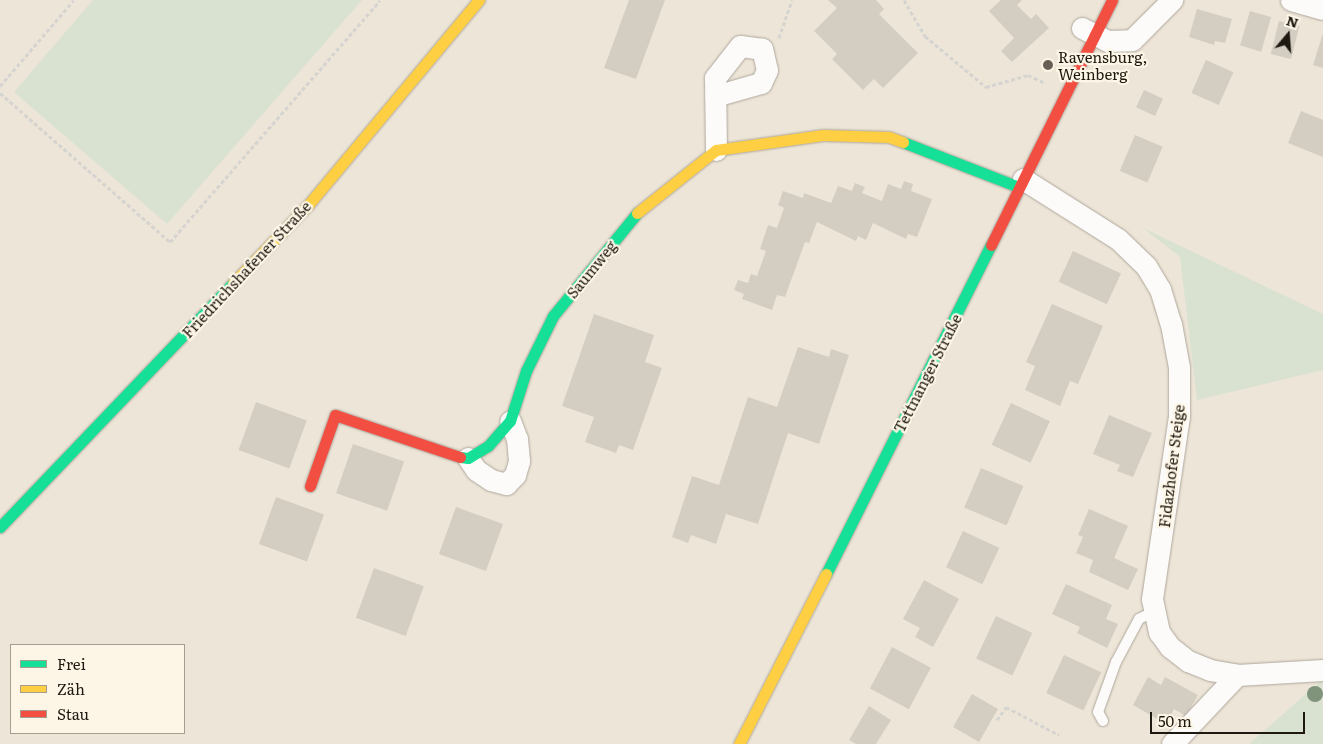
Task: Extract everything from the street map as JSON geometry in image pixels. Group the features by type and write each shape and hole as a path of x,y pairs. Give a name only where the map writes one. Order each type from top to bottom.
{"street":[{"name":"Friedrichshafener Straße","path":"0,527 308,205 480,0"},
{"name":"Tettnanger Straße","path":"739,744 1021,183 1088,31 1112,0"},
{"path":"1291,0 1323,9"},
{"path":"1088,31 1118,43 1132,40 1169,2"},
{"path":"716,96 761,83 768,70 762,49 740,46 715,78 716,150"},
{"name":"Saumweg","path":"468,458 488,446 510,421 526,371 553,316 639,210 716,150 823,135 889,137 1021,183"},
{"name":"Fidazhofer Steige","path":"1021,183 1118,238 1146,266 1160,290 1171,324 1179,367 1180,416 1153,612"},
{"path":"310,486 335,415 442,453 468,458 476,470 491,480 506,484 516,476 519,462 517,439 510,421"},
{"path":"1153,612 1165,639 1188,661 1210,670 1237,675 1323,670"},
{"path":"1172,744 1237,675"}],"lane":[{"path":"1103,721 1098,712 1116,662 1139,619 1153,612"}],"path":[{"path":"0,86 74,0"},
{"path":"0,93 170,242 380,0"},
{"path":"768,70 792,0"},
{"path":"904,0 925,36 986,87 1028,75 1052,87"},
{"path":"997,720 1006,707 1059,735"}],"green space":[{"path":"93,0 362,0 167,224 14,92"},
{"path":"1143,228 1323,314 1323,370 1197,400 1180,257"},
{"path":"1322,680 1323,744 1249,744"}],"building":[{"path":"629,0 665,0 636,79 604,68"},
{"path":"828,0 876,0 884,9 879,14 918,53 883,88 874,79 863,90 832,59 837,54 814,31 837,8"},
{"path":"1001,0 1022,0 1017,5 1031,19 1036,14 1049,28 1012,62 1001,51 1014,38 989,11"},
{"path":"1197,9 1232,19 1225,43 1215,41 1214,45 1189,37"},
{"path":"1250,11 1271,17 1261,52 1240,46"},
{"path":"1279,21 1299,26 1291,59 1271,54"},
{"path":"1323,33 1323,68 1313,65"},
{"path":"1206,60 1233,72 1219,105 1191,93"},
{"path":"1144,90 1163,99 1155,116 1136,107"},
{"path":"1301,111 1323,120 1323,157 1288,143"},
{"path":"1135,135 1163,147 1147,183 1120,171"},
{"path":"904,181 913,184 911,191 932,199 917,237 908,234 906,239 873,223 866,240 858,236 856,241 817,222 809,243 805,242 785,297 777,295 772,310 742,299 744,294 734,290 738,280 748,283 751,274 757,276 766,251 760,249 768,225 777,228 784,208 778,205 783,191 803,198 804,193 831,203 838,186 852,191 855,183 865,187 862,193 882,201 888,184 901,189"},
{"path":"1073,251 1121,273 1107,304 1059,282"},
{"path":"1052,304 1103,326 1078,384 1070,381 1060,406 1025,390 1035,366 1026,362"},
{"path":"594,314 654,335 645,362 662,368 633,450 619,445 616,453 585,442 594,417 562,406"},
{"path":"798,347 829,357 831,349 849,355 819,444 788,433 758,524 726,514 716,544 691,535 688,543 672,537 692,476 719,485 748,397 777,407"},
{"path":"256,402 307,420 289,468 239,450"},
{"path":"1011,403 1050,421 1031,463 992,445"},
{"path":"1109,415 1152,433 1133,477 1117,471 1120,465 1093,454"},
{"path":"353,444 404,462 387,511 336,493"},
{"path":"981,468 1023,486 1007,526 964,508"},
{"path":"276,497 324,514 307,561 259,544"},
{"path":"456,507 503,524 486,571 439,554"},
{"path":"1089,509 1128,526 1114,558 1138,569 1128,590 1089,572 1093,560 1076,553 1083,537 1078,535"},
{"path":"963,531 999,548 982,584 946,567"},
{"path":"374,568 424,586 406,636 356,618"},
{"path":"924,580 959,599 933,647 915,637 920,628 903,619"},
{"path":"1066,584 1112,605 1106,619 1118,624 1107,648 1077,633 1080,627 1052,614"},
{"path":"996,616 1032,633 1012,676 976,659"},
{"path":"892,647 931,668 909,709 870,688"},
{"path":"1064,655 1101,672 1083,710 1046,693"},
{"path":"1148,677 1161,685 1165,677 1198,695 1186,716 1174,709 1166,724 1133,705"},
{"path":"972,694 998,709 979,742 953,727"},
{"path":"869,706 891,720 876,744 856,744 849,740"}],"traffic: fast":[{"path":"903,142 1019,187"},
{"path":"460,457 468,458 488,446 510,421 526,371 553,316 637,213"},
{"path":"826,574 991,245"},
{"path":"0,527 233,283"}],"traffic: slow":[{"path":"233,283 308,205 479,0"},
{"path":"637,213 716,150 823,135 889,137 903,142"},
{"path":"739,744 826,574"}],"traffic: jam":[{"path":"991,245 1112,0"},
{"path":"310,486 335,415 460,457"}],"place":[{"name":"Ravensburg, Weinberg","path":"1048,65"}]}
